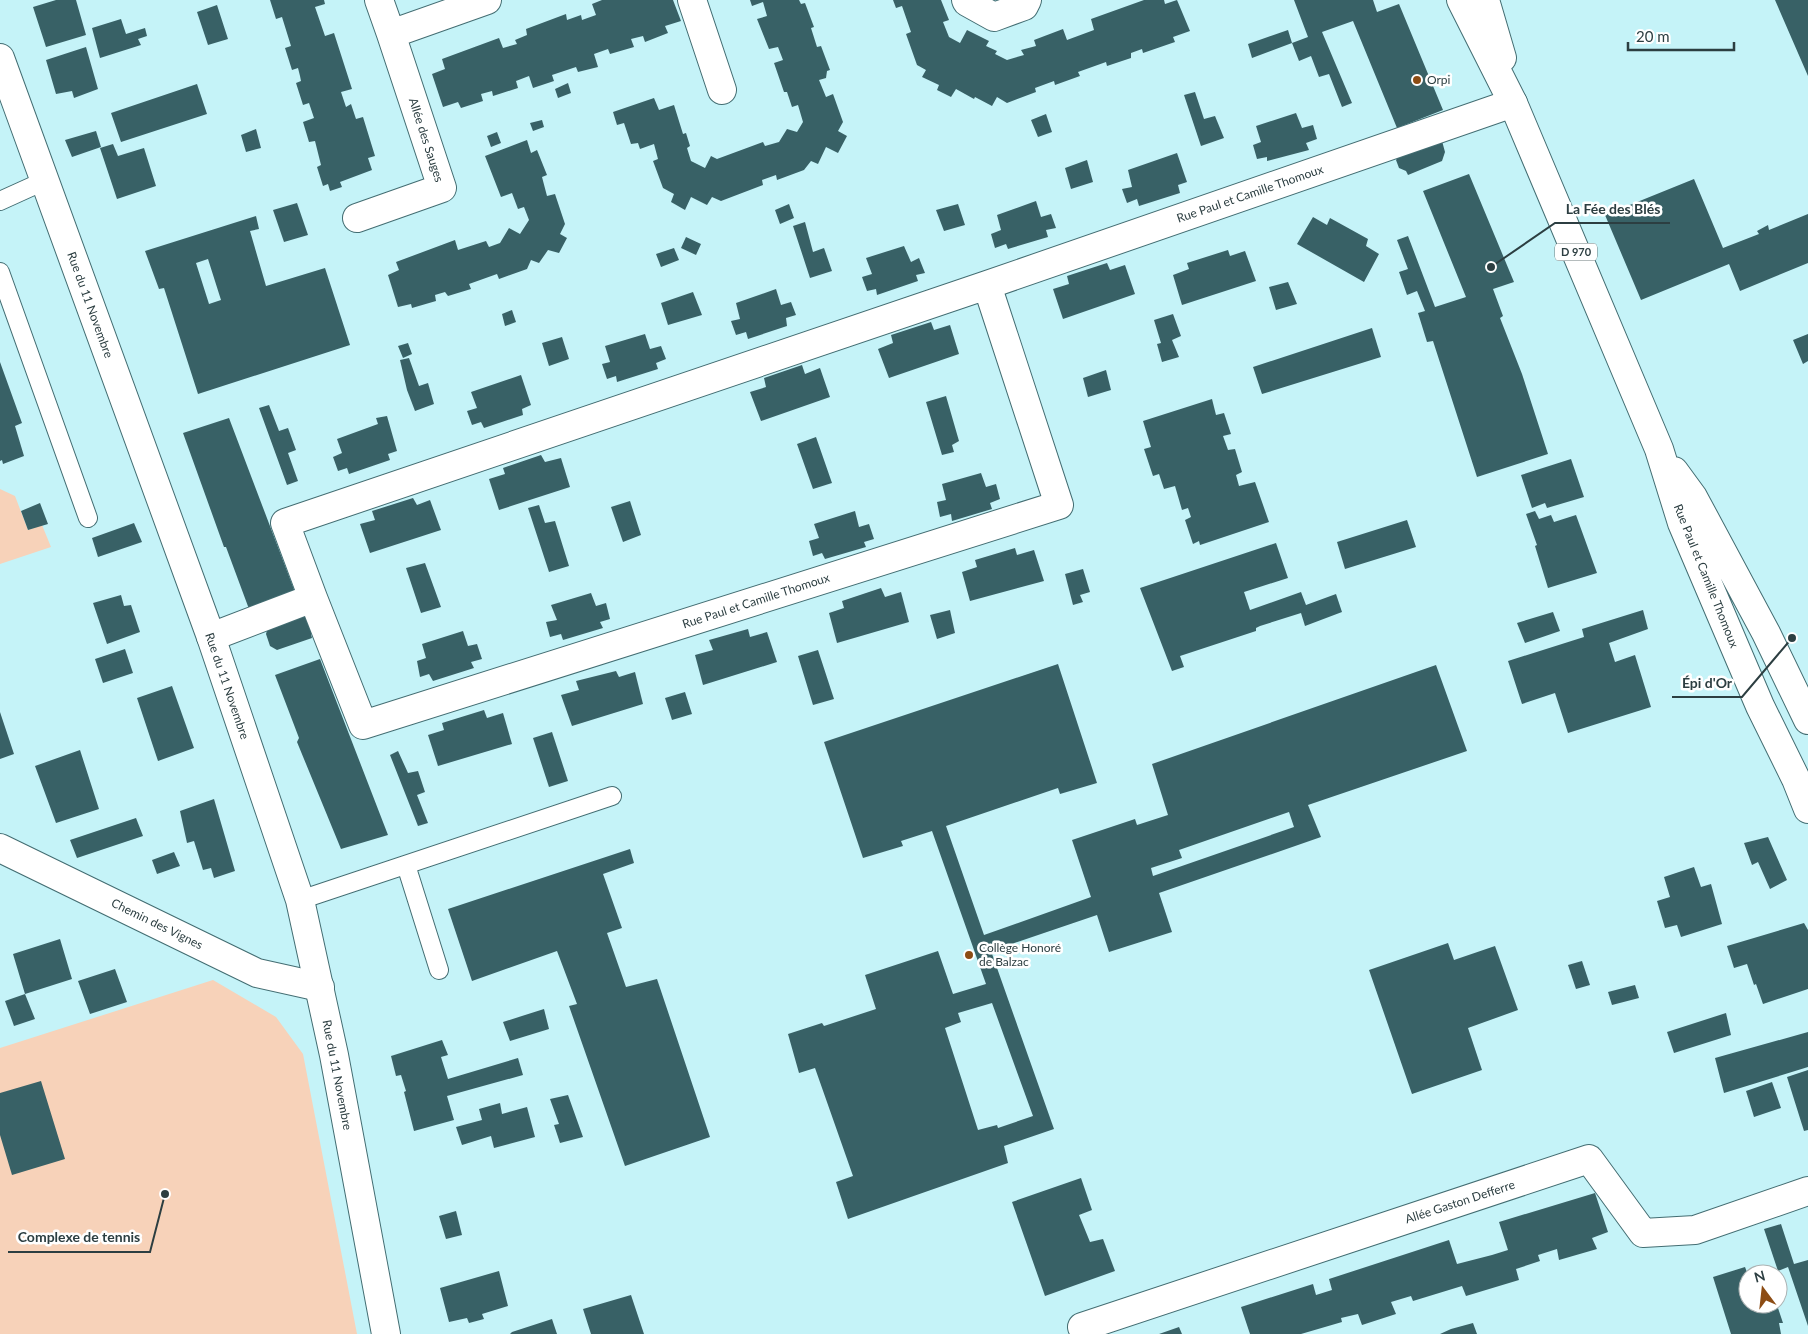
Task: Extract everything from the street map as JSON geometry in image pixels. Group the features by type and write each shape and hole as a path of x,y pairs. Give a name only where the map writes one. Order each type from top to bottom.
{"street":[{"path":"379,0 391,34 487,0"},
{"path":"692,0 722,90"},
{"path":"966,0 994,17 1031,2"},
{"name":"Rue Paul et Camille Thomoux","path":"1460,0 1513,103 1659,449 1682,523 1760,706 1796,779 1808,809"},
{"name":"Rue Paul et Camille Thomoux","path":"1485,0 1495,30 1513,103"},
{"name":"Allée des Sauges","path":"357,218 442,188 391,34"},
{"name":"Rue du 11 Novembre","path":"2,71 211,637 300,900 334,1055 386,1334"},
{"name":"Rue Paul et Camille Thomoux","path":"987,285 1059,505 363,725 285,523 987,285 1513,103"},
{"name":"Rue Paul et Camille Thomoux","path":"1659,449 1693,497 1766,634 1808,720"},
{"path":"211,637 313,598"},
{"name":"Chemin des Vignes","path":"0,848 257,973 320,987"},
{"name":"Allée Gaston Defferre","path":"1082,1327 1589,1159 1643,1233 1695,1230 1808,1191"}],"lane":[{"path":"0,201 44,181"},
{"path":"0,272 88,518"},
{"path":"300,900 612,796"},
{"path":"406,864 439,970"}],"shaded area":[{"path":"0,489 15,496 28,530 42,525 51,547 0,564"},
{"path":"213,980 276,1017 303,1054 357,1334 0,1334 0,1048"}],"building":[{"path":"56,0 76,0 86,35 46,47 33,7"},
{"path":"270,0 324,0 325,4 315,7 325,36 334,33 352,89 341,92 346,107 351,104 356,119 363,117 375,156 368,158 372,170 340,182 342,187 330,191 328,184 323,186 317,167 321,165 315,141 309,142 303,122 314,118 309,103 303,105 296,83 301,81 298,68 292,70 285,48 291,46 282,17 276,19"},
{"path":"602,0 673,0 681,21 665,26 668,33 645,42 643,36 631,39 634,47 610,54 608,49 594,54 598,67 578,72 576,67 552,75 554,81 533,88 529,76 516,81 518,88 493,96 492,91 481,94 483,101 461,108 458,102 443,107 432,74 445,69 442,59 499,38 503,48 517,44 515,40 527,35 526,29 566,14 567,20 581,15 582,20 596,15 592,4"},
{"path":"750,0 799,0 801,4 805,3 814,27 811,28 817,47 821,46 830,70 827,71 826,78 819,80 826,97 833,94 843,122 838,131 847,136 838,153 826,147 818,164 811,161 804,170 777,180 776,175 762,180 763,185 721,201 712,197 707,205 691,197 685,210 671,202 674,194 663,188 653,161 658,159 654,144 640,149 638,143 631,144 624,123 617,125 613,112 654,98 659,110 674,105 683,134 686,133 690,146 687,148 691,161 705,168 711,156 717,159 763,142 765,146 779,142 787,129 797,132 803,122 798,105 792,107 787,92 784,92 774,63 783,60 778,47 769,49 757,19 767,16 763,2 752,6"},
{"path":"893,0 941,0 949,20 943,22 949,37 960,43 967,30 989,41 986,46 997,51 995,54 1007,60 1024,55 1021,50 1036,46 1034,40 1063,29 1067,40 1094,30 1091,19 1144,0 1164,0 1165,4 1177,0 1190,31 1173,37 1175,42 1143,53 1142,49 1131,53 1131,58 1107,66 1106,62 1078,72 1080,76 1055,85 1054,81 1035,88 1036,92 1007,103 997,97 992,106 956,89 951,97 937,90 939,85 922,77 926,70 917,65 906,34 911,32 902,6 896,8"},
{"path":"1294,0 1373,0 1377,12 1399,4 1443,110 1397,128 1353,21 1322,32 1352,103 1342,107 1329,74 1319,77 1311,56 1299,61 1292,43 1308,37"},
{"path":"1775,0 1808,0 1808,76"},
{"path":"217,5 228,39 208,45 197,12"},
{"path":"121,19 126,34 145,28 147,36 138,39 141,45 100,58 92,28"},
{"path":"1288,30 1292,43 1252,58 1248,44"},
{"path":"86,47 98,89 74,98 72,91 56,94 46,60"},
{"path":"568,83 571,93 558,98 555,89"},
{"path":"197,84 207,114 121,142 111,113"},
{"path":"1195,92 1204,119 1215,116 1224,138 1201,146 1184,95"},
{"path":"1296,113 1302,128 1313,125 1317,139 1306,143 1309,150 1267,161 1267,157 1257,159 1253,145 1261,142 1256,126"},
{"path":"1046,114 1052,132 1038,137 1031,120"},
{"path":"542,120 544,127 533,131 530,123"},
{"path":"256,129 261,148 246,152 241,135"},
{"path":"96,131 101,147 72,157 65,140"},
{"path":"497,132 501,143 491,147 487,136"},
{"path":"527,140 531,153 537,150 547,175 542,177 547,196 555,194 565,224 560,234 567,238 559,253 548,250 539,263 531,260 527,269 499,279 497,274 469,284 471,289 448,296 445,292 435,295 436,301 412,308 411,304 398,307 388,275 399,270 396,262 455,240 458,250 486,241 489,247 500,243 509,228 520,234 529,220 524,207 518,209 512,193 501,197 485,156"},
{"path":"1442,141 1445,152 1442,161 1408,175 1406,171 1399,168 1396,160 1400,154"},
{"path":"113,144 118,156 144,148 156,186 117,199 100,148"},
{"path":"1177,153 1187,182 1178,185 1180,193 1139,206 1137,199 1127,203 1122,189 1132,187 1128,170"},
{"path":"1087,160 1093,182 1071,189 1065,168"},
{"path":"1469,174 1514,282 1493,289 1503,316 1500,318 1522,374 1548,454 1477,477 1433,341 1427,342 1418,313 1425,311 1417,291 1407,295 1399,272 1408,269 1397,240 1408,236 1435,307 1466,297 1423,191"},
{"path":"1694,179 1723,248 1759,234 1757,231 1768,225 1769,230 1808,214 1808,263 1740,291 1729,264 1641,300 1605,215"},
{"path":"1036,201 1041,217 1051,214 1056,228 1046,230 1048,237 1008,249 1006,244 995,248 991,234 1001,230 997,215"},
{"path":"297,203 308,235 284,242 273,210"},
{"path":"789,204 794,218 780,224 775,210"},
{"path":"958,204 965,225 944,231 936,210"},
{"path":"256,216 259,229 250,231 266,286 325,268 350,345 198,394 164,288 159,289 145,251","holes":["208,259 221,300 209,304 196,263"]},
{"path":"1313,217 1327,225 1330,218 1368,239 1366,246 1379,254 1364,282 1297,244"},
{"path":"805,222 813,252 824,248 832,271 810,278 793,226"},
{"path":"686,237 701,244 696,255 681,248"},
{"path":"904,246 911,262 919,258 925,273 916,275 918,281 877,295 876,289 867,291 862,277 872,274 866,258"},
{"path":"674,248 679,260 661,267 656,254"},
{"path":"1228,250 1230,256 1245,251 1256,281 1182,305 1173,275 1189,269 1187,263"},
{"path":"1107,263 1110,270 1125,265 1135,294 1063,319 1053,289 1069,284 1067,276"},
{"path":"1288,282 1297,304 1276,310 1269,287"},
{"path":"776,289 781,305 791,302 796,315 786,318 787,326 748,339 746,332 736,335 731,321 740,319 736,303"},
{"path":"693,292 702,315 668,325 661,303"},
{"path":"512,310 516,322 505,326 502,314"},
{"path":"1173,314 1181,336 1172,340 1179,357 1162,362 1157,344 1161,343 1154,320"},
{"path":"931,322 934,330 950,325 959,354 889,378 878,349 893,343 891,335"},
{"path":"1372,328 1381,357 1262,394 1253,367"},
{"path":"645,334 650,349 661,346 666,359 656,363 658,369 617,382 616,376 607,379 602,364 610,362 605,346"},
{"path":"1808,334 1808,361 1803,364 1793,340"},
{"path":"562,337 569,359 549,366 542,343"},
{"path":"408,343 412,354 403,358 398,346"},
{"path":"409,358 419,386 428,383 434,404 415,411 407,390 400,360"},
{"path":"0,362 22,423 15,426 24,456 3,464 2,460 0,461"},
{"path":"802,365 805,374 820,368 830,397 761,421 750,392 766,387 764,378"},
{"path":"1106,370 1111,390 1088,397 1083,378"},
{"path":"521,375 531,405 522,409 523,415 484,428 481,422 472,425 467,411 477,408 471,392"},
{"path":"946,396 959,441 952,445 954,452 942,455 926,402"},
{"path":"1212,399 1216,415 1224,413 1231,434 1223,436 1228,450 1235,449 1242,472 1236,475 1239,486 1255,482 1269,522 1200,545 1199,541 1193,544 1185,520 1191,517 1188,508 1182,510 1175,486 1164,489 1159,474 1153,476 1144,449 1151,447 1143,421"},
{"path":"269,405 279,431 288,428 296,450 288,453 298,481 287,485 259,408"},
{"path":"387,416 397,451 388,454 390,460 349,474 347,468 338,471 333,457 342,453 337,439 378,424 376,418"},
{"path":"229,418 295,592 249,609 226,547 224,547 183,433"},
{"path":"816,437 832,483 813,489 797,444"},
{"path":"541,455 545,462 561,458 570,487 499,510 489,479 505,474 503,468"},
{"path":"1571,459 1584,497 1547,508 1545,503 1532,508 1521,475"},
{"path":"981,473 986,487 996,484 1000,499 990,503 992,509 952,521 951,514 940,517 937,502 946,500 942,484"},
{"path":"413,498 417,505 430,500 441,530 370,553 360,524 375,520 372,511"},
{"path":"630,501 641,535 623,542 611,507"},
{"path":"40,503 48,524 28,530 21,511"},
{"path":"539,505 545,523 555,521 569,566 549,572 528,508"},
{"path":"855,511 859,527 869,524 874,539 864,542 866,547 825,559 822,553 813,556 809,541 819,538 814,524"},
{"path":"1535,511 1539,519 1551,515 1554,522 1576,515 1597,573 1548,588 1535,546 1537,545 1526,514"},
{"path":"1407,520 1416,547 1345,569 1337,542"},
{"path":"134,523 142,542 98,557 92,538"},
{"path":"1276,543 1288,578 1244,592 1250,610 1301,592 1306,605 1336,594 1342,612 1305,626 1301,613 1260,626 1256,628 1256,631 1180,656 1184,667 1172,671 1140,588"},
{"path":"1015,548 1017,555 1034,550 1044,581 970,601 962,572 977,567 975,560"},
{"path":"425,563 441,607 421,613 406,568"},
{"path":"1083,569 1090,592 1080,595 1083,602 1073,605 1065,574"},
{"path":"881,588 885,597 901,592 909,622 837,643 829,613 844,608 842,601"},
{"path":"591,593 596,606 606,603 610,619 600,622 603,628 563,640 561,634 550,637 546,622 557,620 551,605"},
{"path":"121,595 124,606 131,605 140,632 107,644 93,603"},
{"path":"950,610 955,633 937,639 930,615"},
{"path":"1643,610 1648,629 1609,643 1615,662 1635,655 1651,707 1568,733 1555,693 1522,704 1508,661 1584,637 1582,629"},
{"path":"1553,612 1560,631 1525,643 1517,623"},
{"path":"302,613 310,618 314,624 311,634 312,638 277,650 270,646 266,634 268,627"},
{"path":"748,629 750,637 767,632 777,662 703,685 695,655 713,650 709,640"},
{"path":"463,631 468,646 477,644 482,659 471,662 474,668 433,681 429,674 420,677 417,661 426,658 422,644"},
{"path":"125,649 133,673 103,683 95,659"},
{"path":"818,650 834,699 813,705 798,656"},
{"path":"320,659 388,835 341,849 297,742 299,738 275,675"},
{"path":"1058,664 1097,783 1060,794 1058,788 946,826 984,935 1091,897 1072,840 1135,819 1137,825 1168,815 1152,764 1436,665 1467,751 1308,805 1321,837 1159,893 1172,932 1109,952 1097,915 991,951 1054,1129 1004,1146 1008,1163 848,1219 836,1182 853,1176 815,1068 799,1073 788,1034 822,1023 824,1026 876,1009 865,975 938,951 953,994 986,984 932,831 901,841 903,846 863,858 824,742","holes":["1289,812 1294,827 1153,876 1151,868 1182,858 1179,850","992,1003 1033,1116 998,1128 997,1125 978,1130 945,1028 961,1022 958,1013"]},
{"path":"616,671 619,677 635,672 643,704 572,726 561,695 579,690 576,681"},
{"path":"172,686 194,748 158,761 137,698"},
{"path":"685,692 692,714 672,720 665,698"},
{"path":"484,710 487,718 503,713 512,744 438,766 428,735 444,730 442,723"},
{"path":"0,712 14,754 0,759"},
{"path":"552,732 568,781 549,787 533,738"},
{"path":"80,750 99,809 56,823 35,766"},
{"path":"398,751 408,773 418,771 425,792 417,795 428,823 418,826 390,755"},
{"path":"214,799 235,871 214,878 211,868 203,870 194,841 187,843 180,811"},
{"path":"136,818 143,836 77,858 70,840"},
{"path":"1768,837 1787,880 1770,889 1758,862 1752,865 1744,843"},
{"path":"630,849 634,863 603,874 622,928 607,933 626,987 657,979 710,1137 625,1166 569,1006 577,1004 557,951 472,981 448,909"},
{"path":"174,852 180,866 157,874 152,860"},
{"path":"1694,867 1701,887 1711,884 1722,924 1681,937 1677,925 1665,928 1657,901 1670,897 1664,877"},
{"path":"1804,923 1808,930 1808,989 1763,1004 1747,964 1734,968 1727,946"},
{"path":"60,939 72,979 25,994 13,954"},
{"path":"1448,943 1454,960 1495,946 1518,1010 1468,1028 1482,1070 1412,1094 1369,970"},
{"path":"1582,961 1590,985 1576,989 1568,965"},
{"path":"115,969 127,1002 90,1014 78,981"},
{"path":"1635,985 1639,998 1612,1005 1608,992"},
{"path":"25,994 35,1019 14,1026 5,1001"},
{"path":"544,1009 549,1029 510,1041 503,1022"},
{"path":"1726,1013 1731,1035 1674,1053 1667,1032"},
{"path":"1808,1032 1808,1067 1724,1093 1715,1058"},
{"path":"442,1040 448,1055 441,1057 448,1079 518,1058 523,1075 447,1096 454,1120 414,1131 404,1092 406,1091 401,1075 396,1076 391,1056"},
{"path":"1808,1070 1808,1130 1804,1131 1787,1077"},
{"path":"41,1081 65,1159 12,1175 0,1135 0,1093"},
{"path":"1772,1082 1781,1108 1754,1117 1746,1091"},
{"path":"568,1095 583,1137 560,1143 554,1125 559,1124 550,1099"},
{"path":"500,1103 502,1114 527,1107 535,1137 494,1148 491,1136 462,1145 456,1127 482,1120 479,1109"},
{"path":"1081,1178 1092,1210 1079,1215 1090,1242 1103,1239 1115,1271 1045,1296 1012,1202"},
{"path":"1595,1193 1608,1232 1592,1238 1597,1249 1559,1260 1557,1249 1538,1255 1540,1261 1516,1269 1519,1280 1466,1296 1462,1286 1413,1301 1411,1296 1391,1302 1396,1314 1362,1325 1358,1314 1341,1318 1342,1322 1301,1334 1250,1334 1241,1307 1313,1284 1316,1295 1332,1290 1329,1279 1449,1240 1457,1264 1508,1250 1499,1222"},
{"path":"456,1211 462,1235 446,1239 439,1216"},
{"path":"1781,1224 1794,1264 1808,1260 1808,1326 1788,1264 1776,1264 1764,1229"},
{"path":"1738,1269 1738,1314 1780,1314 1783,1323 1779,1323 1781,1334 1731,1334 1713,1277"},
{"path":"499,1271 508,1306 482,1314 484,1319 469,1323 467,1318 449,1322 440,1288"},
{"path":"631,1295 644,1334 591,1334 583,1309"},
{"path":"552,1319 557,1334 510,1334 512,1332"},
{"path":"1473,1323 1477,1334 1440,1334 1451,1329"},
{"path":"1179,1327 1182,1334 1159,1334"}],"place":[{"name":"Orpi","path":"1417,80"},
{"name":"La Fée des Blés","path":"1491,267"},
{"name":"Épi d'Or","path":"1792,638"},
{"name":"Collège Honoré de Balzac","path":"969,955"},
{"name":"Complexe de tennis","path":"165,1194"}]}
